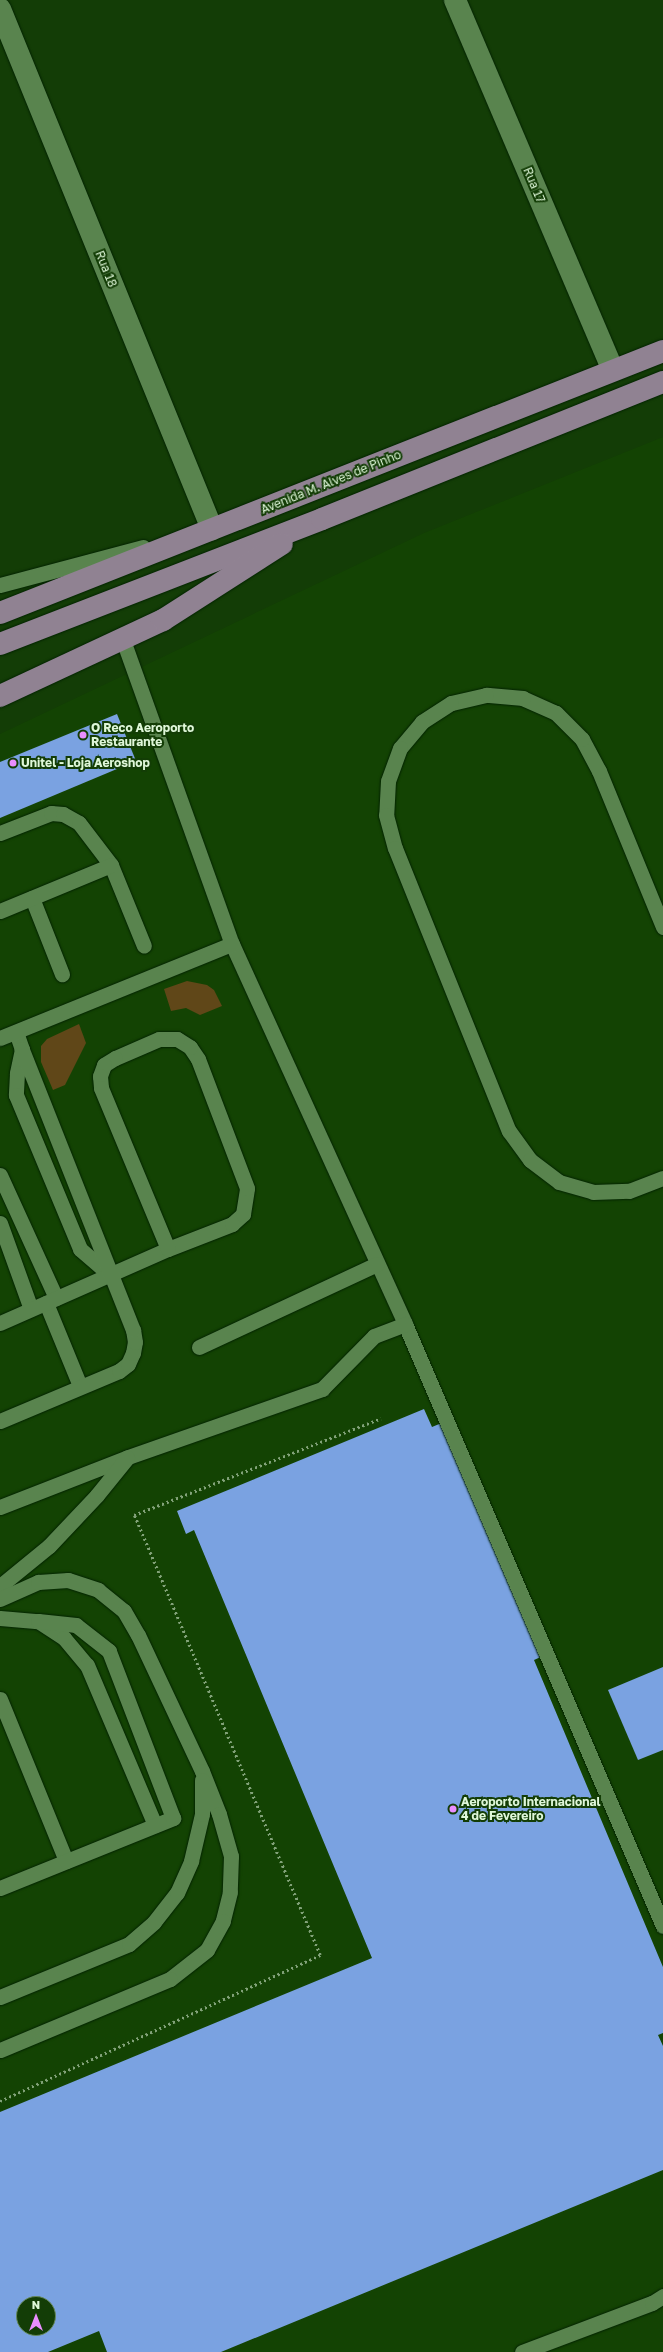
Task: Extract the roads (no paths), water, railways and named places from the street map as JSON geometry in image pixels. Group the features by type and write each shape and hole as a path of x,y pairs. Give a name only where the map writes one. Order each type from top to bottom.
{"main road":[{"name":"Avenida M. Alves de Pinho","path":"0,614 663,351"},
{"path":"0,644 322,519 663,382"},
{"path":"0,696 163,620 322,519"}],"street":[{"name":"Rua 17","path":"455,0 613,370"},
{"name":"Rua 18","path":"0,9 212,529"}],"lane":[{"path":"0,585 212,529"},
{"path":"122,640 232,944 405,1324 663,1926"},
{"path":"663,927 598,771 582,739 556,713 523,698 486,695 451,703 422,722 400,748 388,781 386,815 395,848 509,1131 530,1160 559,1182 593,1192 622,1191 663,1178"},
{"path":"0,833 51,813 63,814 79,823 111,865 144,946"},
{"path":"0,911 111,865"},
{"path":"32,898 62,974"},
{"path":"0,1038 232,944"},
{"path":"0,1421 118,1371 128,1364 133,1353 133,1330 16,1032"},
{"path":"0,1323 168,1249 232,1224 243,1214 247,1201 247,1188 198,1059 190,1047 177,1039 159,1039 115,1058 104,1066 100,1076 102,1088 168,1249"},
{"path":"22,1049 17,1074 16,1095 80,1249 110,1274"},
{"path":"0,1175 51,1301 80,1386"},
{"path":"0,1223 31,1309"},
{"path":"199,1347 377,1264"},
{"path":"0,1507 128,1457 322,1389 374,1336 405,1324"},
{"path":"0,1586 49,1546 97,1495 128,1457"},
{"path":"0,1599 38,1582 68,1580 98,1590 124,1611 138,1635 202,1771 219,1814 231,1856 230,1892 223,1921 207,1950 170,1979 0,2050"},
{"path":"0,1618 76,1625 109,1651 173,1818 0,1888"},
{"path":"38,1621 64,1638 87,1665 155,1825"},
{"path":"0,1699 66,1861"},
{"path":"0,1997 129,1944 154,1922 177,1893 191,1861 202,1814 202,1771"},
{"path":"522,2352 652,2303 663,2296"}],"place":[{"name":"O Reco Aeroporto Restaurante","path":"83,735"},
{"name":"Unitel - Loja Aeroshop","path":"13,763"},
{"name":"Aeroporto Internacional 4 de Fevereiro","path":"453,1809"}]}
